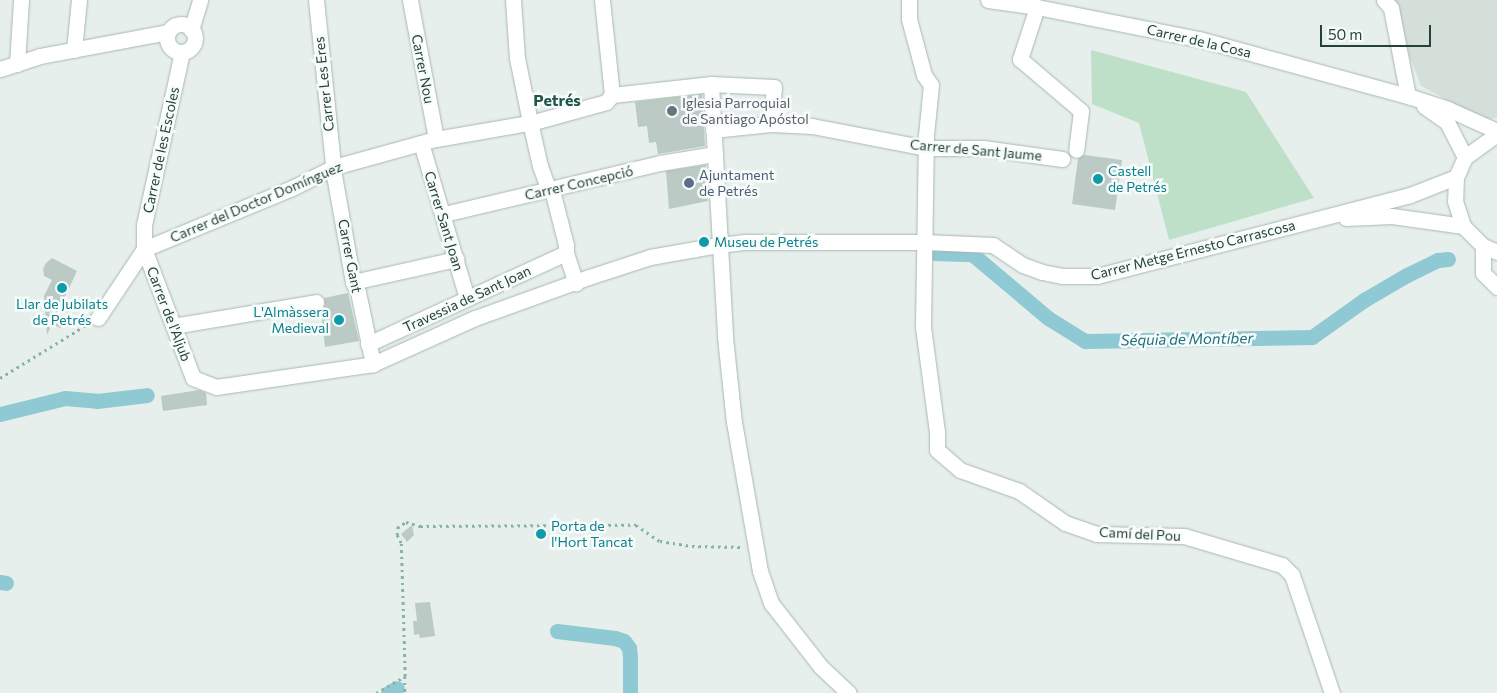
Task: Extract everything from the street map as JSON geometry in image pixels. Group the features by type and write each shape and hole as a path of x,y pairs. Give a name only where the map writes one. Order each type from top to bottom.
{"street":[{"path":"17,64 22,0"},
{"path":"74,50 79,0"},
{"path":"191,30 200,0"},
{"name":"Carrer Les Eres","path":"316,0 326,116 334,167"},
{"name":"Carrer Nou","path":"410,0 436,139"},
{"path":"513,0 517,58 530,122 540,166 547,185 552,190 566,245 566,253 576,283"},
{"path":"602,0 612,95"},
{"name":"Camí del Pou","path":"909,0 909,19 924,75 931,85 926,148 923,328 937,432 937,450 960,470 1019,490 1064,523 1097,534 1184,536 1282,565 1292,575 1332,693"},
{"name":"Carrer de la Cosa","path":"988,0 1037,7 1199,39 1408,96 1448,109 1497,133"},
{"path":"1384,0 1391,8 1408,96"},
{"path":"1037,7 1020,59 1081,111 1076,150"},
{"path":"0,69 40,56 168,32 177,25 185,25 191,30 194,37 193,45 182,52 170,47 167,40 168,32"},
{"name":"Carrer de les Escoles","path":"144,249 144,225 182,52"},
{"path":"711,84 724,337 734,422 760,571 771,603 821,667 849,693"},
{"name":"Carrer del Doctor Domínguez","path":"144,249 292,188 334,167 436,139 530,122 606,102 612,95 711,84 774,87 772,124"},
{"name":"Carrer de la Cosa","path":"1408,96 1447,122 1465,157"},
{"name":"Carrer de Sant Jaume","path":"713,130 772,124 812,126 926,148 983,148 1062,159"},
{"path":"1497,133 1465,157 1456,177 1455,201 1463,226 1490,249 1483,273 1497,287"},
{"name":"Carrer Sant Joan","path":"421,143 444,214 467,298"},
{"name":"Carrer Concepció","path":"444,214 660,163 715,154"},
{"name":"Carrer Gant","path":"334,167 353,282 358,292 372,364"},
{"path":"1320,219 1410,195 1456,177"},
{"path":"1320,219 1392,216 1463,226"},
{"name":"Carrer Metge Ernesto Carrascosa","path":"193,378 216,387 372,364 475,318 650,257 719,245 745,242 924,242 993,245 1023,265 1042,272 1062,276 1097,276 1320,219"},
{"path":"98,318 144,249"},
{"name":"Carrer de l'Aljub","path":"144,249 193,378"},
{"name":"Travessia de Sant Joan","path":"368,344 566,253"},
{"path":"353,282 456,259"},
{"path":"173,326 316,302"}],"path":[{"path":"0,378 98,318"},
{"path":"405,693 401,543 397,535 397,528 406,522 420,526 636,525 660,541 692,546 756,548"},
{"path":"376,693 405,676"}],"shaded area":[{"path":"1388,0 1497,0 1497,118 1483,119 1421,86"}],"green space":[{"path":"1091,50 1246,92 1314,198 1169,240 1139,123 1092,104"}],"building":[{"name":"Iglesia Parroquial de Santiago Apóstol","path":"702,94 705,146 658,154 656,142 649,143 647,126 638,127 635,102"},
{"name":"Castell de Petrés","path":"1084,155 1122,160 1115,210 1072,204 1078,159"},
{"name":"Ajuntament de Petrés","path":"706,165 708,201 669,209 666,171"},
{"name":"Llar de Jubilats de Petrés","path":"52,258 77,271 57,314 71,320 60,328 52,324 47,335 44,296 52,280 44,276 43,269"},
{"name":"L'Almàssera Medieval","path":"348,293 359,341 325,347 321,310 325,305 324,298"},
{"path":"199,390 206,393 207,405 163,411 161,396"},
{"path":"412,525 414,535 407,542 401,534"},
{"path":"430,602 435,636 420,638 419,634 414,635 413,621 417,621 415,603"}],"waterway":[{"name":"Séquia de Montíber","path":"934,253 972,254 1048,318 1085,341 1312,337 1364,300 1407,275 1438,260 1448,259"},
{"name":"Séquia de Montíber","path":"0,414 65,398 97,401 147,395"},
{"path":"0,582 6,583"},
{"path":"557,631 615,638 624,641 629,648 630,693"},
{"path":"388,693 397,688"}],"place":[{"name":"Iglesia Parroquial de Santiago Apóstol","path":"672,111"},
{"name":"Castell de Petrés","path":"1098,179"},
{"name":"Ajuntament de Petrés","path":"689,183"},
{"name":"Museu de Petrés","path":"704,242"},
{"name":"Llar de Jubilats de Petrés","path":"62,288"},
{"name":"L'Almàssera Medieval","path":"339,320"},
{"name":"Porta de l'Hort Tancat","path":"541,534"}],"district":[{"name":"Petrés","path":"557,100"}]}
